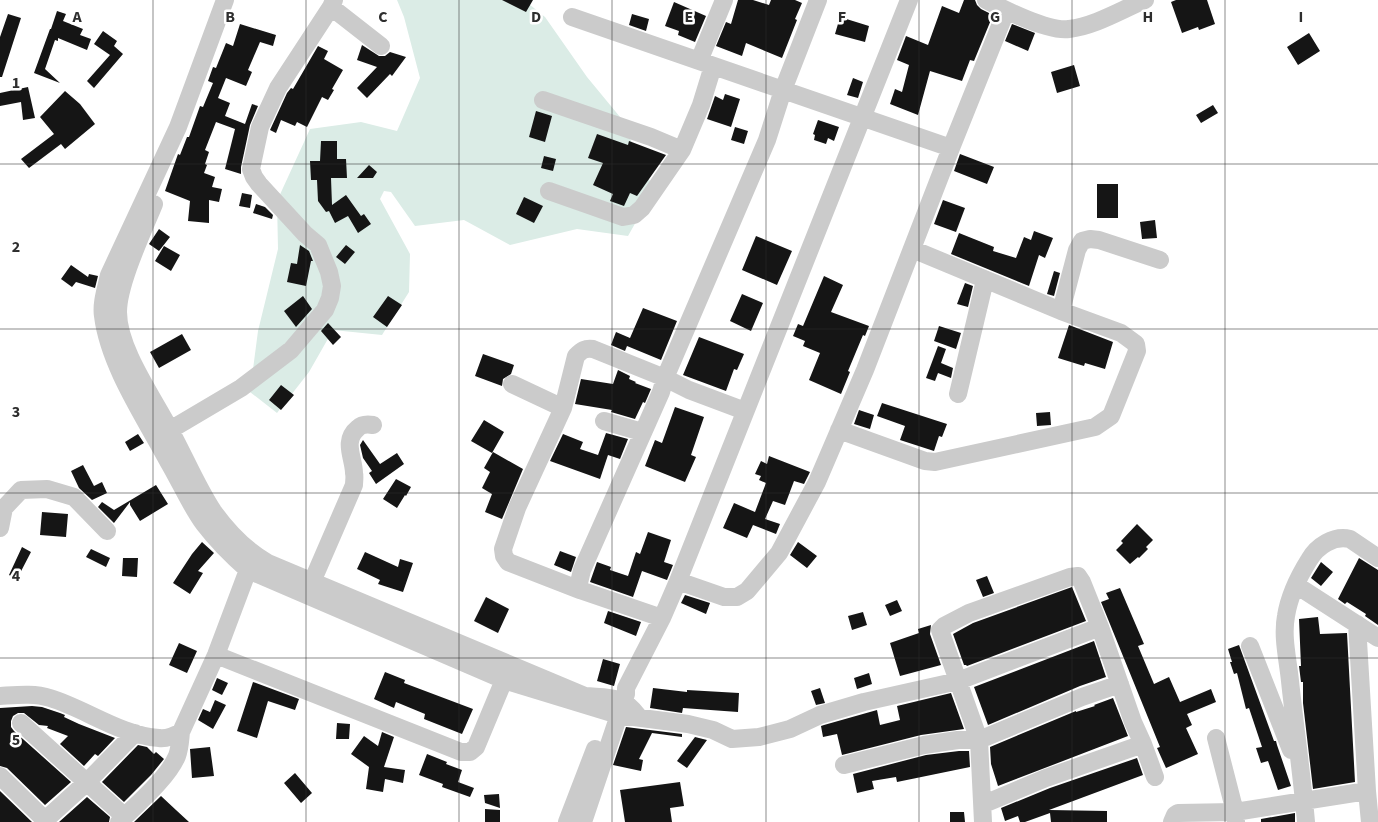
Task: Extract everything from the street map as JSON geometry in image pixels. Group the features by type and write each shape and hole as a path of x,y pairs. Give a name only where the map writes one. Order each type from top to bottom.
{"street":[{"path":"160,424 139,409 114,357 102,315 104,297 109,276 178,128 225,0"},
{"path":"236,0 186,131 158,194 127,273 118,313 128,352 202,522 224,549 371,625 504,680 630,705 638,716 713,730 732,739 759,737 790,729 820,715 864,702 958,681 1100,627"},
{"path":"549,191 623,217 628,217 642,208 682,150 701,105 706,64 724,0"},
{"path":"580,590 579,583 582,570 767,140 783,90 818,0"},
{"path":"567,822 618,703 662,618 678,581 909,0"},
{"path":"986,0 1054,29 1068,29 1090,24 1145,0"},
{"path":"160,424 241,388 291,350 326,310 332,286 329,272 318,245 305,234 259,184 251,169 260,127 278,88 332,3 381,46"},
{"path":"678,581 724,597 737,596 747,591 779,553 817,482 865,370 1006,10"},
{"path":"572,17 951,148"},
{"path":"543,100 651,137 682,150"},
{"path":"1061,312 1077,250 1082,241 1090,239 1099,240 1160,260"},
{"path":"839,430 925,461 935,462 1095,427 1111,416 1137,351 1136,344 1120,333 1061,312 912,249"},
{"path":"958,394 985,280"},
{"path":"662,618 580,590 508,562 504,556 503,549 517,508 563,408 576,356 586,348 593,349 665,378 689,390 745,411"},
{"path":"512,384 563,408"},
{"path":"604,421 642,432"},
{"path":"312,582 354,485 355,472 350,449 352,433 360,426 373,425"},
{"path":"0,528 2,507 21,490 46,489 74,497 107,531"},
{"path":"1306,822 1285,617 1303,568 1314,551 1340,538 1350,540 1378,558"},
{"path":"250,562 268,563 586,696 618,703"},
{"path":"21,723 86,782 122,819 165,775 176,758 180,748 181,732 216,655 250,562"},
{"path":"983,822 984,804 979,740 940,630 969,613 1070,577 1078,576 1082,582 1155,777"},
{"path":"1296,585 1378,638"},
{"path":"1357,624 1366,791 1370,822"},
{"path":"1250,646 1300,771"},
{"path":"216,655 461,752 470,752 476,746 504,680"},
{"path":"844,765 924,745 958,740 979,740 1082,697 1120,684"},
{"path":"0,696 24,694 52,698 135,733 159,738 170,738 181,732"},
{"path":"583,822 618,703"},
{"path":"0,776 44,821 135,733"},
{"path":"1216,738 1236,817"},
{"path":"984,804 1046,778 1143,744"},
{"path":"1172,822 1178,813 1236,817 1304,801 1366,791"}],"shaded area":[{"path":"397,0 524,0 545,17 587,77 620,117 654,190 628,236 577,229 510,245 464,220 415,226 391,192 384,191 380,199 410,254 409,292 382,335 333,330 309,372 277,413 250,392 258,331 278,249 277,201 310,129 361,122 397,131 420,78 404,17"}],"building":[{"path":"502,0 533,0 526,12"},
{"path":"738,0 753,0 769,5 771,0 795,0 802,3 782,58 746,43 742,56 716,46 726,22 731,24"},
{"path":"964,0 975,0 981,9 993,15 974,61 970,60 962,81 930,71 918,115 890,104 895,89 902,92 909,65 897,60 906,36 928,45 942,6 959,13"},
{"path":"1176,0 1207,0 1215,24 1199,30 1198,27 1182,33 1171,2"},
{"path":"674,2 706,16 695,42 678,35 679,31 665,26"},
{"path":"57,11 66,14 63,21 83,29 80,35 91,39 87,50 58,38 58,41 55,40 45,69 60,83 34,73"},
{"path":"8,14 21,18 2,77 0,77 0,37"},
{"path":"632,14 649,19 646,31 629,25"},
{"path":"840,17 869,26 865,42 835,34"},
{"path":"240,24 276,35 273,46 260,42 248,70 252,72 246,86 226,78 218,98 230,103 225,116 245,124 252,104 258,106 250,125 241,174 225,169 235,129 216,122 205,150 209,152 204,173 215,177 212,187 222,189 219,202 209,200 209,223 188,221 190,201 165,191 178,154 180,155 187,137 189,137 200,106 203,107 213,83 208,81 213,67 216,68 226,43 233,46"},
{"path":"1012,24 1035,33 1028,51 1005,41"},
{"path":"103,31 117,41 114,46 123,54 94,88 87,81 110,55 94,44"},
{"path":"1309,33 1320,51 1298,65 1287,47"},
{"path":"362,45 379,56 385,56 390,52 406,57 392,76 390,74 367,98 357,88 377,67 357,60"},
{"path":"318,46 328,51 324,59 343,70 332,89 334,90 328,100 322,97 307,127 297,122 295,126 281,120 276,133 270,130 287,93 291,88 293,89"},
{"path":"1074,65 1080,86 1057,93 1051,72"},
{"path":"853,78 863,82 858,98 847,95"},
{"path":"28,87 35,118 23,120 21,102 0,106 0,93"},
{"path":"65,91 80,104 95,124 65,149 61,144 29,168 21,159 54,134 40,117"},
{"path":"725,94 740,99 731,127 707,119 715,96 723,100"},
{"path":"1213,105 1218,113 1201,123 1196,115"},
{"path":"536,111 552,116 545,142 529,137"},
{"path":"818,120 839,127 834,141 828,138 826,144 814,140 815,135 813,134"},
{"path":"735,127 748,131 744,144 731,140"},
{"path":"597,134 628,145 629,141 666,155 637,196 630,193 624,206 610,201 613,194 593,185 603,163 588,158"},
{"path":"321,141 337,141 337,159 346,159 347,178 331,178 332,205 346,195 361,216 364,214 371,224 358,233 348,216 335,223 329,211 326,212 318,201 317,180 311,180 310,161 320,161"},
{"path":"960,154 994,167 987,184 954,171"},
{"path":"544,156 556,159 553,171 541,168"},
{"path":"369,165 377,172 373,178 357,178"},
{"path":"1097,184 1118,184 1118,218 1097,218"},
{"path":"242,193 252,195 250,208 239,206"},
{"path":"524,197 543,206 534,223 516,214"},
{"path":"943,200 965,208 956,232 934,224"},
{"path":"256,204 265,207 273,215 272,219 253,213"},
{"path":"1155,220 1157,238 1142,239 1140,222"},
{"path":"159,229 170,237 159,251 149,244"},
{"path":"1034,231 1053,238 1045,258 1039,255 1029,286 951,254 959,233 994,247 993,251 1016,258 1024,237 1031,240"},
{"path":"756,236 792,251 777,285 742,270"},
{"path":"300,245 309,251 313,261 311,261 306,286 287,282 291,263 297,264"},
{"path":"346,245 355,252 345,264 336,257"},
{"path":"164,246 180,255 171,271 155,261"},
{"path":"71,265 88,277 89,274 98,276 95,288 76,282 72,287 61,279"},
{"path":"1054,271 1060,273 1054,296 1047,294"},
{"path":"824,276 843,285 831,312 869,326 865,336 863,335 848,371 850,372 841,394 809,380 820,353 803,346 805,341 793,336 798,324 803,326"},
{"path":"965,283 973,286 968,307 957,304"},
{"path":"742,294 763,303 751,331 730,321"},
{"path":"303,296 312,309 296,327 284,311"},
{"path":"388,296 402,305 387,327 373,317"},
{"path":"643,308 677,321 661,360 627,346 625,351 611,345 616,332 630,338"},
{"path":"328,323 341,337 333,345 321,331"},
{"path":"1069,325 1113,342 1105,369 1085,363 1084,366 1058,358"},
{"path":"939,326 961,333 956,349 934,341"},
{"path":"182,334 191,350 159,368 150,352"},
{"path":"699,337 744,354 737,370 734,369 726,391 683,375"},
{"path":"938,346 946,349 941,363 953,368 951,378 938,373 935,381 926,378"},
{"path":"483,354 514,365 511,374 503,379 502,386 475,376"},
{"path":"618,370 630,376 629,379 635,383 651,389 635,419 611,412 612,410 575,404 581,379 613,384"},
{"path":"281,385 294,395 281,410 269,400"},
{"path":"882,403 947,424 942,437 939,436 934,451 900,440 905,426 877,416"},
{"path":"675,407 704,417 691,455 696,457 685,482 645,466 655,440 662,443"},
{"path":"859,410 874,415 870,429 854,424"},
{"path":"1050,412 1051,425 1037,426 1036,413"},
{"path":"484,420 504,432 492,453 471,441"},
{"path":"606,433 628,439 620,459 608,455 600,479 550,461 563,434 583,442 580,449 598,455"},
{"path":"138,434 144,443 130,451 125,442"},
{"path":"363,440 380,464 397,453 404,464 376,484 369,473 372,471 363,458 360,445"},
{"path":"493,452 523,469 502,519 485,512 492,494 482,488 490,472 484,468"},
{"path":"769,456 810,472 804,484 794,481 785,505 773,501 765,519 780,524 776,534 753,525 747,538 723,528 734,503 755,512 766,483 759,480 761,476 755,474 761,461 767,464"},
{"path":"83,465 94,486 102,482 107,493 92,500 79,488 71,471"},
{"path":"396,479 411,487 397,508 383,499"},
{"path":"156,485 168,504 140,521 130,502 114,523 98,507 102,502 114,510"},
{"path":"42,512 68,514 66,537 40,535"},
{"path":"1137,524 1153,540 1146,547 1148,549 1130,564 1116,550 1123,543 1121,541"},
{"path":"648,532 671,540 664,562 673,565 667,580 642,571 633,597 590,582 597,562 611,567 610,570 628,576 636,552 640,554"},
{"path":"202,542 214,553 198,571 203,573 190,594 173,583"},
{"path":"798,542 817,556 807,568 790,555"},
{"path":"22,547 31,552 17,579 9,575"},
{"path":"91,549 110,558 106,567 86,557"},
{"path":"560,551 576,557 571,572 554,565"},
{"path":"365,552 398,567 400,559 413,563 403,592 378,584 380,580 357,569"},
{"path":"123,558 138,558 137,577 122,576"},
{"path":"1359,558 1378,570 1378,625 1365,616 1366,614 1347,602 1345,604 1338,599"},
{"path":"1321,562 1333,572 1321,586 1311,578"},
{"path":"987,576 994,593 983,597 976,580"},
{"path":"1072,587 1086,621 967,666 964,665 953,634 973,623"},
{"path":"1120,588 1144,644 1138,646 1154,684 1169,677 1180,702 1211,689 1216,702 1187,714 1192,725 1186,728 1198,754 1166,768 1157,748 1160,747 1101,602 1109,599 1106,593"},
{"path":"685,595 710,603 706,614 681,603"},
{"path":"486,597 509,609 498,633 474,621"},
{"path":"897,600 902,611 890,616 885,605"},
{"path":"608,611 641,622 636,636 604,623"},
{"path":"863,612 867,625 852,630 848,616"},
{"path":"1318,617 1320,634 1347,633 1355,782 1313,789 1303,703 1303,682 1301,682 1299,666 1301,666 1299,619"},
{"path":"931,625 930,634 941,665 900,676 890,643 919,633 918,629"},
{"path":"1094,641 1106,677 988,725 974,687"},
{"path":"179,643 197,651 187,673 169,665"},
{"path":"1239,645 1291,786 1278,790 1268,761 1261,763 1256,748 1262,747 1249,708 1246,709 1237,673 1234,674 1230,662 1232,662 1228,649"},
{"path":"603,659 620,664 614,686 597,681"},
{"path":"385,672 405,680 404,683 473,709 462,734 424,719 425,714 396,702 394,708 374,699"},
{"path":"869,673 872,684 857,689 854,678"},
{"path":"217,678 228,683 222,695 212,690"},
{"path":"253,682 299,699 295,710 268,701 257,738 237,731"},
{"path":"653,688 687,692 687,690 739,693 738,712 683,708 682,713 650,708"},
{"path":"820,688 825,703 816,705 811,691"},
{"path":"951,693 964,729 921,735 842,755 837,734 823,737 821,726 877,710 880,725 900,720 897,706"},
{"path":"1113,698 1128,736 998,786 991,764 990,747 1076,711 1095,706"},
{"path":"215,700 226,705 213,729 198,720 203,709 210,712"},
{"path":"32,706 60,713 79,724 115,738 98,756 95,754 84,766 60,744 68,736 47,728 48,726 39,725 24,713 18,713 13,716 11,727 14,731 71,782 45,805 7,768 0,766 0,708"},
{"path":"337,723 350,724 349,739 336,739"},
{"path":"626,727 682,734 682,737 652,733 639,759 643,760 641,771 613,765"},
{"path":"382,732 394,737 384,767 405,770 403,783 385,779 383,792 366,789 369,767 351,754 364,736 378,746"},
{"path":"695,737 707,740 687,768 677,761"},
{"path":"138,745 147,747 154,754 156,752 164,759 124,802 102,782"},
{"path":"210,747 214,776 192,778 190,749"},
{"path":"969,751 970,767 897,782 896,777 872,781 874,789 857,793 853,774 926,755"},
{"path":"427,754 462,770 458,782 474,788 470,797 442,787 443,784 419,775"},
{"path":"1137,758 1143,775 1049,810 1107,811 1107,822 1051,822 1050,813 1025,822 1020,822 1018,816 1005,821 1001,808 1050,788"},
{"path":"295,773 312,793 301,803 284,783"},
{"path":"680,782 684,806 670,808 672,822 625,822 620,790"},
{"path":"0,791 32,822 0,822"},
{"path":"499,794 500,808 485,803 484,795"},
{"path":"161,796 176,810 189,822 134,822"},
{"path":"87,797 110,817 109,822 59,822"},
{"path":"485,809 500,810 500,822 485,822"},
{"path":"950,812 964,812 965,822 950,822"},
{"path":"1295,813 1295,822 1261,822 1261,819"}]}
